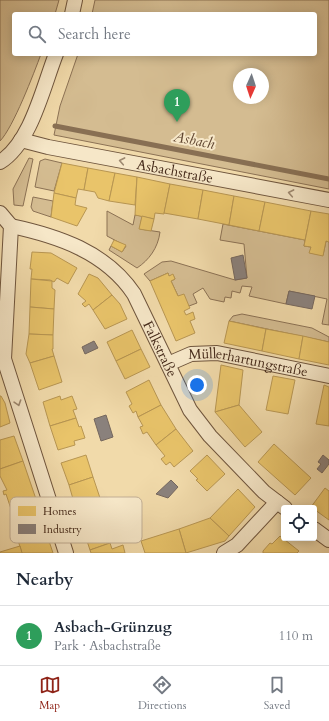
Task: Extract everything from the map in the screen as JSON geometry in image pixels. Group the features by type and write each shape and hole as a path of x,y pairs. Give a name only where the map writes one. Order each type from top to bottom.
{"street":[{"path":"72,12 75,0"},
{"path":"0,162 9,157 21,140 55,56"},
{"name":"Asbachstraße","path":"21,140 329,200"},
{"path":"0,213 11,226 4,359 48,497"},
{"name":"Falkstraße","path":"11,226 60,238 92,255 116,272 134,294 190,410 210,436 264,492 281,505"},
{"name":"Müllerhartungstraße","path":"168,364 191,354 217,353 329,376"},
{"path":"224,553 236,545 281,505"},
{"path":"317,531 329,540"},
{"path":"63,543 66,553"}],"shaded area":[{"path":"0,0 59,0 56,12 12,12 12,56 40,56 17,113 0,141"},
{"path":"95,0 329,0 329,189 54,135 60,106 77,56 317,56 317,12 92,12"},
{"path":"29,158 33,159 23,206 14,205 13,189"},
{"path":"45,159 62,163 54,191 35,187 40,161"},
{"path":"33,197 53,201 51,217 33,211 31,207"},
{"path":"107,211 133,225 135,215 142,216 140,229 160,232 159,238 152,253 137,268 109,250 111,246 122,252 126,246 107,236"},
{"path":"223,224 305,240 304,246 311,247 310,253 323,255 326,241 329,242 329,325 322,324 327,299 289,291 286,304 249,296 252,287 242,286 240,293 232,291 231,298 225,297 224,302 210,299 203,288 193,294 197,303 189,306 178,296 171,281 175,279 173,275 169,276 168,273 150,281 144,274 162,262 171,261 235,280 247,278 244,244 220,240"},
{"path":"242,314 312,328 329,337 329,342 229,321 233,316"}],"building: Homes":[{"path":"62,163 88,168 84,190 78,189 76,198 54,193"},
{"path":"88,168 115,173 109,201 98,198 95,192 84,190"},
{"path":"115,173 137,177 135,205 109,201"},
{"path":"137,177 170,184 164,214 155,213 154,219 135,215"},
{"path":"170,184 203,190 198,219 164,213"},
{"path":"203,190 234,196 229,225 198,219"},
{"path":"54,193 76,198 75,205 87,208 77,226 51,217"},
{"path":"234,196 265,202 259,231 229,225"},
{"path":"265,202 311,211 305,240 259,231"},
{"path":"311,211 329,214 329,242 326,241 323,256 309,253 311,247 304,246"},
{"path":"142,216 154,219 151,231 139,229"},
{"path":"114,240 126,245 122,252 111,246"},
{"path":"32,252 51,253 77,268 68,284 57,278 54,282 50,280 31,279 32,269 30,269"},
{"path":"168,273 169,276 173,274 175,279 171,281 178,296 184,294 190,308 184,311 186,315 193,312 195,319 190,321 195,333 176,341 150,281"},
{"path":"89,274 98,278 112,295 93,310 89,304 85,307 82,304 86,301 78,294"},
{"path":"31,279 52,281 52,288 55,290 54,309 30,307"},
{"path":"112,295 120,304 127,319 105,329 93,310"},
{"path":"30,307 54,309 53,335 29,334"},
{"path":"229,321 266,329 262,351 224,343"},
{"path":"266,329 303,336 299,359 262,351"},
{"path":"132,330 141,349 116,361 107,342"},
{"path":"29,334 53,335 52,349 54,356 30,363 26,354"},
{"path":"303,336 329,342 329,365 299,359"},
{"path":"141,349 150,367 125,379 116,361"},
{"path":"54,356 62,382 39,390 30,363"},
{"path":"221,365 243,370 239,405 215,412"},
{"path":"273,376 295,380 288,414 266,410"},
{"path":"149,380 161,405 138,417 136,411 133,413 129,406 132,404 126,392"},
{"path":"324,385 329,387 329,426 316,424"},
{"path":"0,396 5,403 10,423 0,427"},
{"path":"60,396 61,400 72,396 77,409 73,410 76,418 50,426 43,402"},
{"path":"161,405 176,429 156,445 147,432 143,434 140,427 143,426 138,417"},
{"path":"239,405 262,432 245,447 215,412"},
{"path":"76,418 79,427 81,426 85,438 74,441 75,445 58,450 50,426"},
{"path":"176,429 193,451 174,467 170,462 166,465 161,459 165,456 156,445"},
{"path":"14,436 23,461 0,469 0,440"},
{"path":"274,444 311,478 295,495 258,462"},
{"path":"86,455 93,477 69,485 61,463"},
{"path":"207,455 225,474 207,491 196,480 198,479 190,471"},
{"path":"23,461 35,497 10,497 10,506 6,494 4,495 3,491 7,490 0,476 0,469"},
{"path":"93,477 100,497 72,497 69,485"},
{"path":"325,488 329,491 329,520 317,511 317,505 312,505"},
{"path":"238,489 255,507 229,536 210,518"},
{"path":"210,518 229,536 225,541 186,553 179,529"},
{"path":"179,529 186,553 145,553 142,541"},
{"path":"280,536 281,541 286,541 299,551 297,553 263,553 270,543 272,544"},
{"path":"19,543 50,543 53,553 22,553"},
{"path":"88,543 110,543 90,550"},
{"path":"110,543 112,549 123,545 125,553 91,553 90,550"},
{"path":"20,546 22,553 0,553 0,552"}],"building: Industry":[{"path":"243,255 247,278 235,280 231,258"},
{"path":"289,291 315,296 312,309 286,304"},
{"path":"94,341 98,348 85,354 82,347"},
{"path":"106,415 113,437 101,441 94,419"},
{"path":"323,455 329,460 329,464 322,473 317,469 321,464 318,462"},
{"path":"171,480 178,487 168,498 156,494"}],"waterway":[{"name":"Asbach","path":"55,126 329,179"}],"place":[{"name":"Asbach-Grünzug","path":"177,122"}]}
